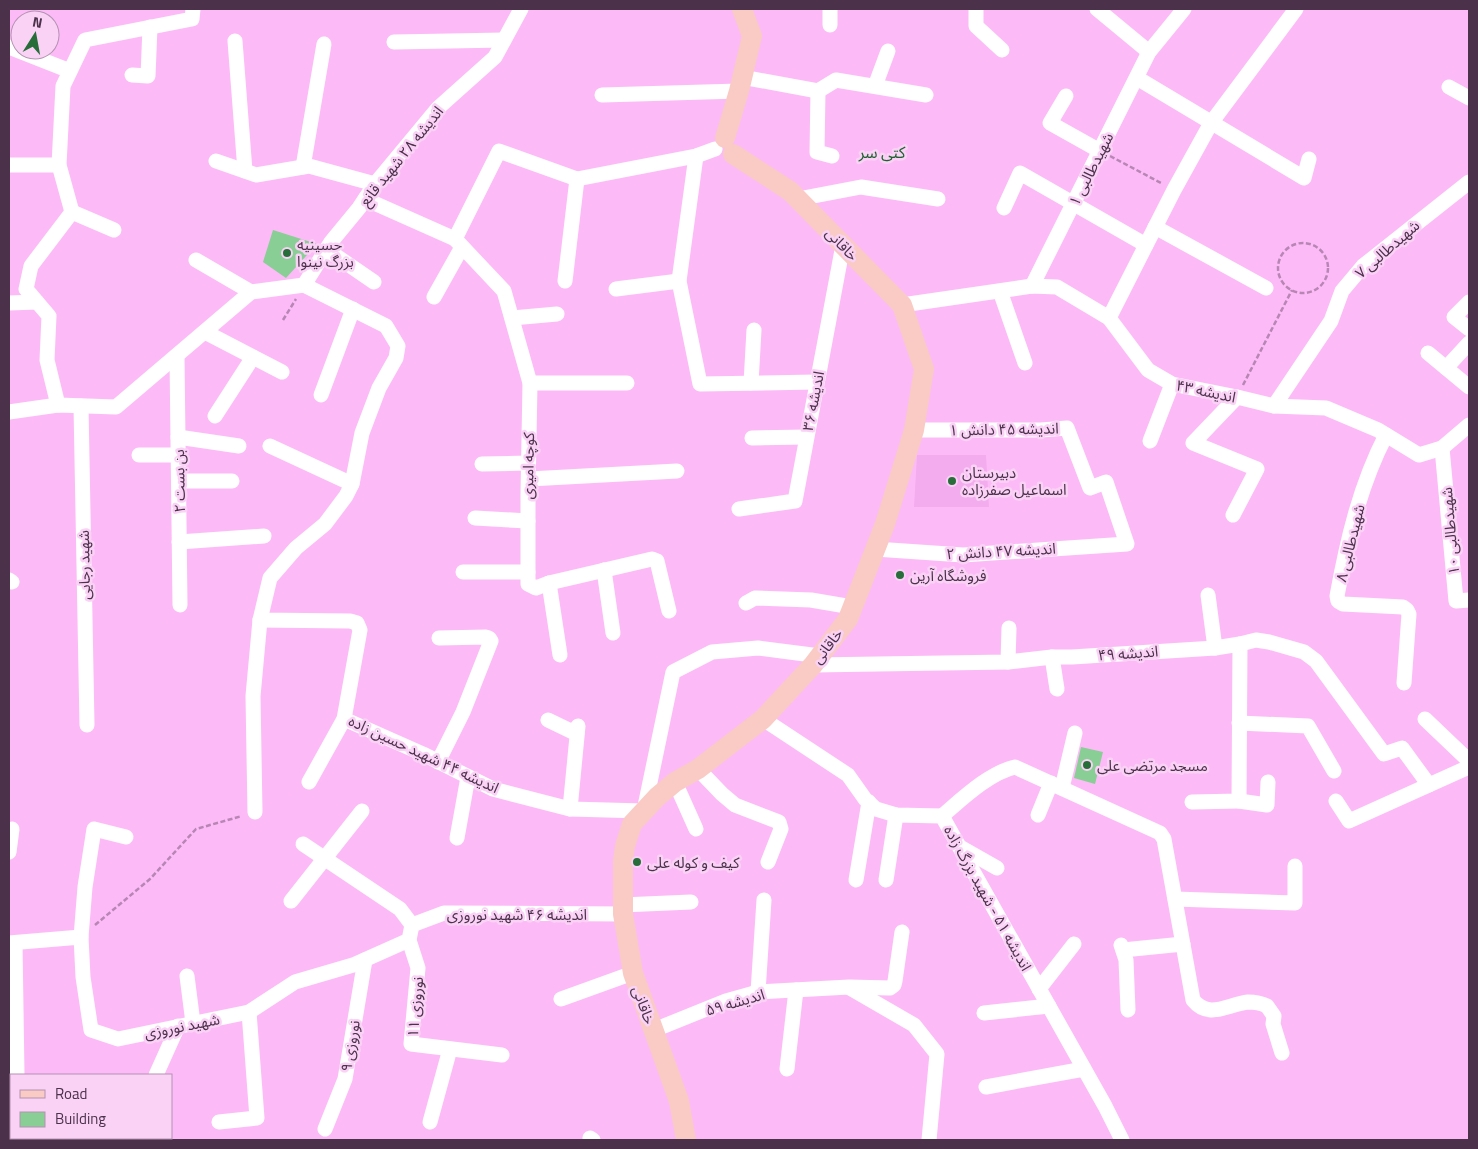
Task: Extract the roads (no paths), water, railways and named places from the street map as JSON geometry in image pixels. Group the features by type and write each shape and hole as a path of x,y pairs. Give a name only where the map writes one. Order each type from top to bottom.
{"main road":[{"path":"724,147 752,36 742,9"},
{"name":"خاقانی","path":"686,1140 679,1101 633,973 623,910 623,861 632,824 657,797 675,782 698,769 763,719 817,660 848,619 884,524 914,430 924,369 902,305 790,191 724,147"}],"street":[{"name":"اندیشه ۲۸ شهید قانع","path":"304,285 331,242 360,208 375,184 438,108 495,58 521,9"},
{"path":"830,9 830,25"},
{"path":"976,9 976,26 1002,50"},
{"path":"1097,9 1150,52"},
{"name":"شهیدطالبی ۱","path":"1032,286 1150,52 1184,9"},
{"path":"1109,318 1174,190 1211,123 1296,9"},
{"path":"72,212 59,165 63,86 85,40 150,27 192,14"},
{"path":"132,75 148,76 150,27"},
{"path":"394,42 504,40"},
{"path":"234,41 245,171"},
{"path":"303,167 324,44"},
{"path":"9,47 70,71"},
{"path":"875,86 888,51"},
{"path":"1137,78 1304,178 1309,159"},
{"path":"602,95 740,84 818,91 836,80 926,95"},
{"path":"1449,87 1469,98"},
{"path":"818,91 817,152 832,156"},
{"path":"1066,96 1050,123 1100,151"},
{"path":"434,297 499,151 577,179 696,156 724,147"},
{"path":"696,156 679,281 700,384 816,382"},
{"path":"216,161 256,175 309,166 375,184"},
{"path":"9,165 59,165"},
{"path":"1004,208 1020,173 1146,245"},
{"path":"566,281 577,179"},
{"name":"شهیدطالبی ۷","path":"1274,406 1331,321 1342,291 1363,266 1469,182"},
{"path":"798,199 861,187 938,199"},
{"path":"365,199 458,243"},
{"path":"72,212 114,230"},
{"path":"58,404 47,360 49,316 26,289 31,266 72,212"},
{"path":"1155,227 1266,288"},
{"name":"کوچه امیری","path":"458,243 504,291 530,383 528,572"},
{"name":"اندیشه ۳۶","path":"738,509 795,501 843,245"},
{"path":"326,250 374,282"},
{"path":"196,260 251,292"},
{"path":"616,288 679,281"},
{"path":"9,412 58,404 116,407 251,292 304,285 386,326 398,346 396,358 379,388 362,434 352,484 346,496 325,524 296,548 270,578 260,620 253,696 255,812"},
{"name":"اندیشه ۴۳","path":"902,305 1032,286 1057,287 1109,318 1148,370 1172,384 1274,406 1326,408 1378,430 1419,455 1442,448 1469,425"},
{"path":"1000,291 1025,363"},
{"path":"9,303 37,302"},
{"path":"1469,302 1454,318 1469,329"},
{"path":"321,395 353,309"},
{"path":"512,318 557,314"},
{"path":"751,383 754,330"},
{"path":"205,332 282,372"},
{"path":"1446,368 1469,343"},
{"path":"1428,354 1469,387"},
{"name":"بن بست ۲","path":"177,356 180,605"},
{"path":"215,416 253,357"},
{"path":"530,383 627,383"},
{"path":"1150,441 1172,384"},
{"path":"1233,515 1257,470 1193,443 1236,397"},
{"name":"شهید رجایی","path":"81,406 87,725"},
{"name":"اندیشه ۴۵ دانش ۱","path":"914,430 1041,430 1067,428 1090,488 1106,482 1127,544"},
{"name":"شهیدطالبی ۸","path":"1386,435 1374,458 1355,515 1344,554 1337,596 1338,601 1343,604 1403,608 1407,610 1409,614 1404,683"},
{"path":"178,437 239,446"},
{"path":"752,438 806,437"},
{"path":"270,446 352,484"},
{"name":"شهیدطالبی ۱۰","path":"1442,448 1456,601 1469,600"},
{"path":"139,455 178,455"},
{"path":"482,464 528,463"},
{"path":"529,479 677,472"},
{"path":"178,481 232,481"},
{"path":"474,518 528,521"},
{"path":"179,542 264,536"},
{"name":"اندیشه ۴۷ دانش ۲","path":"875,549 963,556 1127,544"},
{"path":"463,572 528,572 528,584 536,588 549,583 655,559 669,611"},
{"path":"604,570 613,633"},
{"path":"549,583 560,655"},
{"path":"1208,596 1215,648"},
{"path":"746,603 755,598 811,600 852,608"},
{"name":"اندیشه ۴۴ شهید حسین زاده","path":"260,620 350,621 357,623 360,630 344,719 493,789 570,809 644,810"},
{"path":"1008,662 1009,628"},
{"path":"438,762 463,712 491,641 486,637 439,638"},
{"name":"اندیشه ۴۹","path":"644,810 673,672 712,652 758,648 817,660 1008,662 1052,657 1215,648 1256,640 1269,642 1304,652 1316,661 1384,754 1402,748 1429,785"},
{"path":"1239,800 1240,644"},
{"path":"1052,657 1057,689"},
{"path":"309,782 344,719"},
{"name":"اندیشه ۵۱ - شهید بزرگ زاده","path":"763,719 848,774 876,809 896,815 942,816 1122,1140"},
{"path":"1424,719 1469,761"},
{"path":"548,720 578,730 570,809"},
{"path":"1239,723 1308,726 1334,771"},
{"path":"1038,814 1056,785 1075,733"},
{"path":"942,816 980,785 1007,769 1015,767 1160,833 1164,839 1193,1000 1199,1007 1208,1010 1228,1008 1246,1002 1257,1002 1268,1006 1274,1016 1273,1024 1282,1053"},
{"path":"1336,801 1350,821 1469,767"},
{"path":"698,769 735,805 779,822 781,829 768,862"},
{"path":"457,838 468,777"},
{"path":"675,782 696,829"},
{"path":"1192,802 1239,800 1267,805 1268,782"},
{"path":"856,880 869,802"},
{"path":"291,901 362,811"},
{"path":"886,880 896,815"},
{"path":"9,852 12,829"},
{"path":"17,1074 12,943 81,937 85,887 94,829 126,836"},
{"path":"303,844 400,910 411,933"},
{"path":"959,846 998,868"},
{"path":"1175,899 1295,903 1295,866"},
{"path":"758,992 764,900"},
{"name":"اندیشه ۴۶ شهید نوروزی","path":"411,933 444,913 623,910 691,902"},
{"name":"اندیشه ۵۹","path":"654,1030 726,1001 758,992 849,987 890,988 894,985 902,932"},
{"name":"شهید نوروزی","path":"81,937 83,977 91,1030 118,1038 249,1012 295,982 365,960 411,933"},
{"name":"نوروزی ۱۱","path":"411,933 418,968 411,1044 502,1055"},
{"path":"1039,989 1074,944"},
{"path":"1128,1010 1126,960 1122,948 1183,944"},
{"name":"نوروزی ۹","path":"325,1129 345,1079 365,960"},
{"path":"561,999 633,973"},
{"path":"157,1074 185,1025 187,976"},
{"path":"849,987 914,1025 937,1054 929,1140"},
{"path":"787,1069 796,990"},
{"path":"984,1013 1049,1006"},
{"path":"219,1122 257,1118 249,1012"},
{"path":"430,1122 450,1049"},
{"path":"986,1087 1084,1069"}],"place":[{"name":"حسینیه بزرگ نینوا","path":"287,253"},
{"name":"دبیرستان اسماعیل صفرزاده","path":"952,481"},
{"name":"فروشگاه آرین","path":"900,575"},
{"name":"مسجد مرتضی علی","path":"1087,765"},
{"name":"کیف و کوله علی","path":"637,862"}],"district":[{"name":"کتی سر","path":"882,152"}]}
